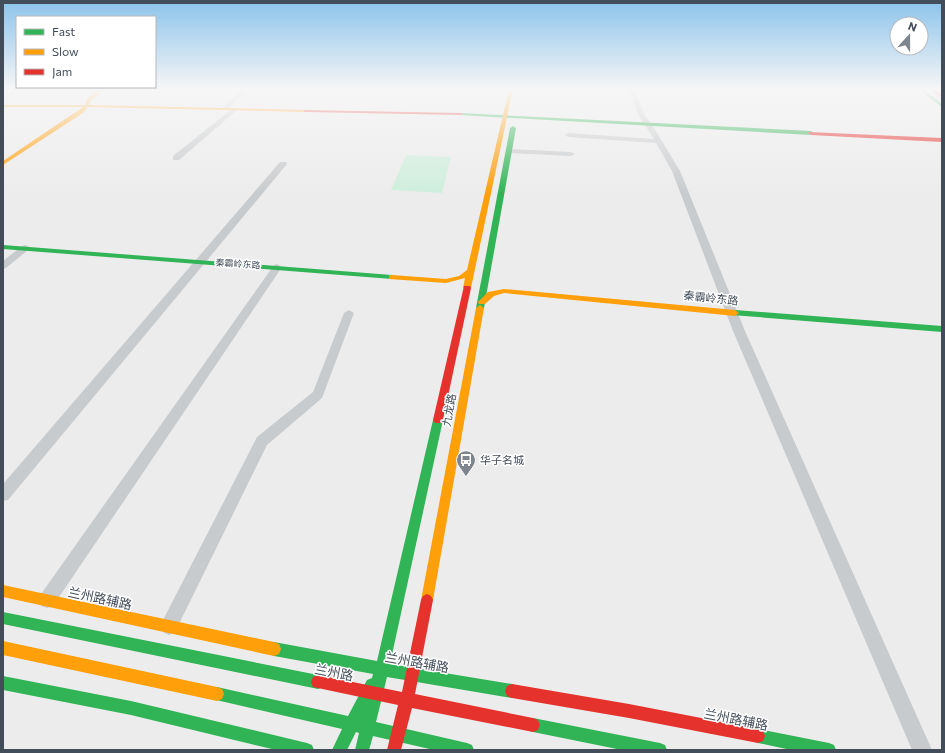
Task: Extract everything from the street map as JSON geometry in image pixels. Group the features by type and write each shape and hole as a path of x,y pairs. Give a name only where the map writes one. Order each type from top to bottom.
{"main road":[{"path":"3,161 62,124"},
{"name":"九龙路","path":"362,750 368,728 372,693 382,669 503,124"},
{"name":"九龙路","path":"412,704 412,675 514,124"},
{"path":"681,124 942,140"},
{"path":"709,124 942,132"},
{"name":"秦霸岭东路","path":"3,248 446,281 460,278 470,271"},
{"name":"秦霸岭东路","path":"276,268 451,284 462,290 464,298"},
{"name":"秦霸岭东路","path":"487,273 494,283 514,289 730,310 750,315 942,329"},
{"name":"秦霸岭东路","path":"482,302 491,294 504,291 730,310 942,323"},
{"name":"兰州路辅路","path":"3,591 290,652 412,675 629,712 829,750"},
{"name":"兰州路","path":"3,618 372,693 412,704 660,750"},
{"path":"3,648 133,675 368,728 398,734 414,735 467,750"},
{"path":"3,682 131,708 307,750"},
{"path":"339,750 351,724 372,693"},
{"path":"394,750 398,734 412,704"},
{"path":"413,750 414,735"}],"street":[{"path":"176,158 213,124"},
{"path":"647,124 676,171 730,310 922,750"},
{"path":"568,135 658,141"},
{"path":"509,151 571,154"},
{"path":"3,495 284,164"},
{"path":"3,266 24,249"},
{"path":"47,600 276,268"},
{"path":"170,626 262,440 318,395 348,313"}],"green space":[{"path":"406,155 451,157 442,193 391,190"}],"traffic: fast":[{"path":"648,124 811,133"},
{"path":"480,308 513,128"},
{"path":"3,247 392,277"},
{"path":"735,313 942,329"},
{"path":"362,750 395,613 438,420"},
{"path":"3,618 318,682"},
{"path":"274,649 413,675 512,691"},
{"path":"3,683 131,708 307,750"},
{"path":"339,750 372,685"},
{"path":"217,694 467,750"},
{"path":"533,725 660,750"},
{"path":"758,736 829,750"}],"traffic: slow":[{"path":"3,163 62,124"},
{"path":"467,288 503,124"},
{"path":"392,277 446,281 461,278 471,271"},
{"path":"482,302 491,294 504,291 735,313"},
{"path":"427,600 480,308"},
{"path":"3,591 274,649"},
{"path":"3,648 217,694"}],"traffic: jam":[{"path":"811,133 942,140"},
{"path":"438,420 467,288"},
{"path":"394,750 413,675 427,600"},
{"path":"318,682 533,725"},
{"path":"512,691 629,711 758,736"}],"place":[{"name":"华子名城","path":"466,477"}]}
